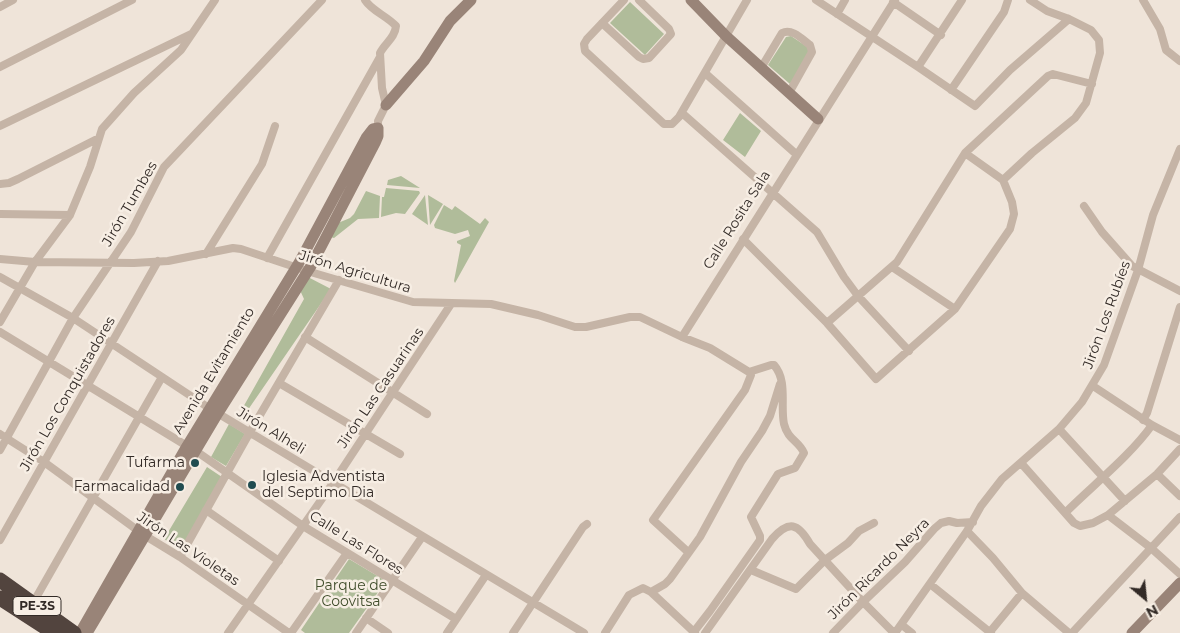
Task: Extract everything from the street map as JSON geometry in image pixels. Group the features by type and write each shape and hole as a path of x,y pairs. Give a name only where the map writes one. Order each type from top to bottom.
{"highway":[{"name":"PE-3S","path":"0,580 74,633"},
{"name":"PE-3S","path":"0,598 49,631"}],"street":[{"path":"0,7 13,0"},
{"path":"0,68 132,0"},
{"path":"0,322 35,262 70,215 90,167 102,129 134,93 181,50 215,0"},
{"name":"Jirón Tumbes","path":"0,450 3,436 49,362 73,318 131,232 164,167 322,0"},
{"path":"267,258 380,57 381,50 395,33 396,26 365,0"},
{"path":"386,105 424,61 450,21 471,0"},
{"path":"624,0 584,44 585,52 664,124 672,124 682,113 748,0"},
{"path":"602,23 643,60 649,58 671,34 669,29 639,0"},
{"path":"691,0 726,36 818,119"},
{"path":"816,0 918,66 975,106 1010,70 1069,19"},
{"path":"837,14 845,0"},
{"path":"918,66 941,35 962,0"},
{"path":"951,90 1004,12 1008,0"},
{"path":"1004,180 1032,153 1075,118 1086,103 1100,52 1099,40 1091,30 1048,11 1030,0"},
{"path":"1143,0 1156,21 1166,50 1180,61"},
{"path":"894,1 941,35"},
{"name":"Calle Rosita Sala","path":"682,337 894,1"},
{"path":"761,68 785,31 790,31 810,45 812,52 789,93"},
{"path":"0,126 193,33"},
{"name":"Avenida Evitamiento","path":"214,410 307,271 375,143 378,136 378,121 386,105 382,88 382,63 380,57"},
{"path":"705,73 796,154"},
{"path":"828,323 892,267 965,152 1048,76 1053,74 1092,84"},
{"path":"682,113 817,232 844,277 858,296 909,351"},
{"path":"206,254 262,164 275,126"},
{"name":"Avenida Evitamiento","path":"80,633 214,410 296,267 366,138 372,129 378,128"},
{"path":"0,184 18,179 99,138"},
{"name":"Jirón Los Rubíes","path":"895,633 966,531 981,506 1002,479 1060,429 1093,386 1104,366 1138,270 1153,215 1180,149"},
{"path":"743,239 828,323 876,378 955,309 1010,229 1014,214 1004,180 965,152"},
{"path":"1084,206 1102,232 1132,266 1180,291"},
{"path":"0,214 70,215"},
{"name":"Jirón Agricultura","path":"0,259 35,262 168,261 233,248 241,249 307,271 413,302 491,304 538,314 575,327 593,327 623,318 640,317 710,348 750,373"},
{"name":"Jirón Los Conquistadores","path":"0,540 158,261"},
{"path":"892,267 955,309"},
{"name":"Jirón Alheli","path":"0,277 73,318 214,410 584,633"},
{"path":"180,557 250,432 339,280"},
{"name":"Jirón Las Casuarinas","path":"228,633 333,483 451,304"},
{"path":"1143,420 1147,413 1180,306"},
{"name":"Calle Las Flores","path":"0,332 191,448 303,526 456,619"},
{"path":"305,338 426,414"},
{"path":"605,633 630,595 639,589 647,589 694,633 760,540 760,536 752,522 752,517 778,474 795,468 804,452 790,437 784,422 781,382 774,365 750,373 751,377 745,390 653,520 688,552"},
{"path":"33,603 162,376"},
{"path":"651,592 665,584 700,536 741,462 770,416 781,382"},
{"path":"279,383 400,454"},
{"path":"1093,386 1143,420 1180,440"},
{"path":"1065,512 1144,437 1152,425"},
{"path":"1060,429 1125,501"},
{"name":"Jirón Las Violetas","path":"3,436 44,462 141,533 180,557 290,633"},
{"path":"1021,463 1074,523 1080,526 1092,523 1108,515 1157,474 1180,449"},
{"path":"1157,474 1180,496"},
{"path":"206,510 279,560"},
{"path":"1108,515 1151,548 1180,574"},
{"path":"966,531 988,552 1022,593 1070,633 1180,517"},
{"name":"Jirón Ricardo Neyra","path":"833,633 905,562 941,523 949,521 957,523 972,522"},
{"path":"752,570 796,589 825,560 848,543 859,531 874,523"},
{"path":"512,633 583,527 587,524"},
{"path":"705,633 752,570 772,538 788,526 797,527 863,602 895,633"},
{"name":"Avenida Evitamiento","path":"87,633 141,533"},
{"path":"356,633 422,536"},
{"path":"290,633 347,553"},
{"path":"446,633 486,575"},
{"path":"1132,633 1180,583"},
{"path":"930,584 990,633 1022,593"},
{"path":"1143,633 1180,594"},
{"path":"366,618 388,633"},
{"path":"902,625 912,633"}],"green space":[{"path":"630,2 664,34 645,55 610,23"},
{"path":"791,36 809,48 810,52 790,84 768,65 786,37"},
{"path":"740,113 761,131 745,157 723,140"},
{"path":"401,176 420,188 387,185 388,180"},
{"path":"386,188 419,191 420,193 405,214 396,213 381,217 382,197 384,197"},
{"path":"366,191 380,196 379,218 358,219 334,238 330,237 338,223 350,218 354,214"},
{"path":"425,195 428,225 412,214"},
{"path":"428,195 443,204 430,225"},
{"path":"444,205 452,210 455,206 480,224 485,218 489,222 455,283 461,245 457,241 470,236 468,230 455,234 435,228 434,225"},
{"path":"306,276 331,289 241,420 237,418 304,299 299,288"},
{"path":"229,424 245,434 226,466 211,457"},
{"path":"207,467 222,477 181,550 164,539"},
{"name":"Parque de Coovitsa","path":"349,559 386,581 349,633 305,633 301,630"}],"place":[{"name":"Tufarma","path":"195,463"},
{"name":"Iglesia Adventista del Septimo Dia","path":"252,485"},
{"name":"Farmacalidad","path":"180,487"}]}
